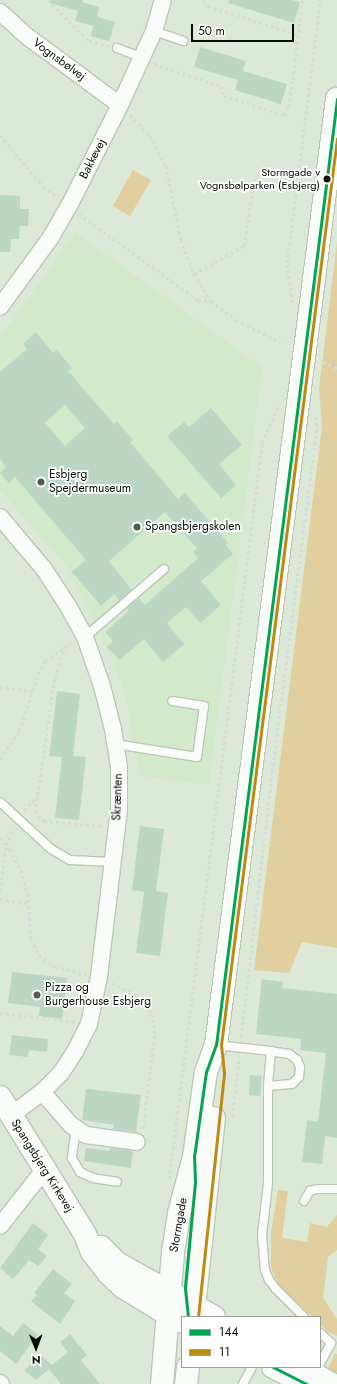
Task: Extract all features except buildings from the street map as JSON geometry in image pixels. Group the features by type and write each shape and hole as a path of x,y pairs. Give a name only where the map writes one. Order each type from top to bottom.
{"street":[{"name":"Bakkevej","path":"0,307 51,237 69,206 120,105 141,57 154,32 163,0"},
{"name":"Vognsbølvej","path":"0,12 28,37 120,105"},
{"name":"Stormgade","path":"182,1311 179,1213 194,1157 206,1072 216,1045 337,99"},
{"name":"Skrænten","path":"0,517 44,569 68,606 85,637 102,686 119,767 119,809 117,828 99,977 89,1024 76,1050 61,1073 42,1092 12,1115"},
{"name":"Stormgade","path":"162,1384 182,1311 219,1072 216,1045"},
{"path":"42,1092 71,1125 86,1135 136,1142"},
{"name":"Spangsbjerg Kirkevej","path":"0,1097 85,1234 92,1252 108,1274 123,1286 182,1311 209,1316"},
{"path":"0,1226 44,1170"},
{"path":"173,1384 181,1319"},
{"path":"186,1384 188,1368"},
{"path":"278,1368 315,1375"}],"lane":[{"path":"154,32 183,41"},
{"path":"116,48 141,57"},
{"path":"85,637 164,569"},
{"path":"115,744 197,756 204,706 172,701"},
{"path":"0,802 51,850 70,860 112,862"},
{"path":"216,1045 289,1054 297,1060 300,1067 299,1078 292,1084 268,1086"},
{"path":"271,1051 268,1086 268,1183 262,1236 266,1270 269,1280 276,1289 303,1316"},
{"path":"76,1128 72,1158 80,1172 94,1178 117,1182"},
{"path":"304,1201 310,1192 317,1189 337,1189"},
{"path":"321,1334 334,1343 321,1365"},
{"path":"243,1384 251,1368"}],"path":[{"path":"48,0 89,41 116,48"},
{"path":"203,0 208,6 298,35"},
{"path":"141,57 153,63 221,86 224,96 284,115 288,107 302,0"},
{"path":"293,311 287,263 320,0"},
{"path":"120,105 150,136 166,166 182,240 194,274 211,301 236,320 281,342"},
{"path":"0,135 39,182 69,206 198,300 211,301"},
{"path":"194,274 244,246 254,180 264,168 298,173"},
{"path":"323,362 337,368"},
{"path":"169,1169 262,443 282,398"},
{"path":"231,1124 272,772 317,426 315,412"},
{"path":"0,759 20,731 32,691 45,661 65,646 85,637"},
{"path":"65,646 55,679 36,810 38,816 44,820 117,828"},
{"path":"0,688 32,691"},
{"path":"0,892 6,844 17,818 38,796"},
{"path":"0,899 29,904"},
{"path":"0,1013 89,1024"}],"shaded area":[{"path":"133,170 151,180 130,216 113,206"},
{"name":"Spangsbjergskolen","path":"76,233 262,367 209,785 140,776 124,688 100,633 66,565 0,490 0,337"},
{"path":"337,242 337,948 302,942 289,973 254,970 322,426 319,389"},
{"path":"278,1190 288,1191 282,1238 307,1242 310,1223 327,1227 337,1215 337,1250 328,1257 323,1298 337,1319 337,1336 328,1332 321,1325 321,1316 312,1316 281,1288 271,1267 271,1233"},
{"path":"335,1354 337,1354 337,1373 328,1368"}],"transit line":[{"name":"144","path":"188,1316 185,1288 195,1182 194,1157 206,1072 216,1045 337,99"},
{"name":"11","path":"198,1316 224,1073 221,1045 337,138"},
{"name":"144","path":"275,1368 307,1384"}],"place":[{"name":"Stormgade v Vognsbølparken (Esbjerg)","path":"327,179"},
{"name":"Esbjerg Spejdermuseum","path":"41,482"},
{"name":"Spangsbjergskolen","path":"137,527"},
{"name":"Pizza og Burgerhouse Esbjerg","path":"37,995"}]}
